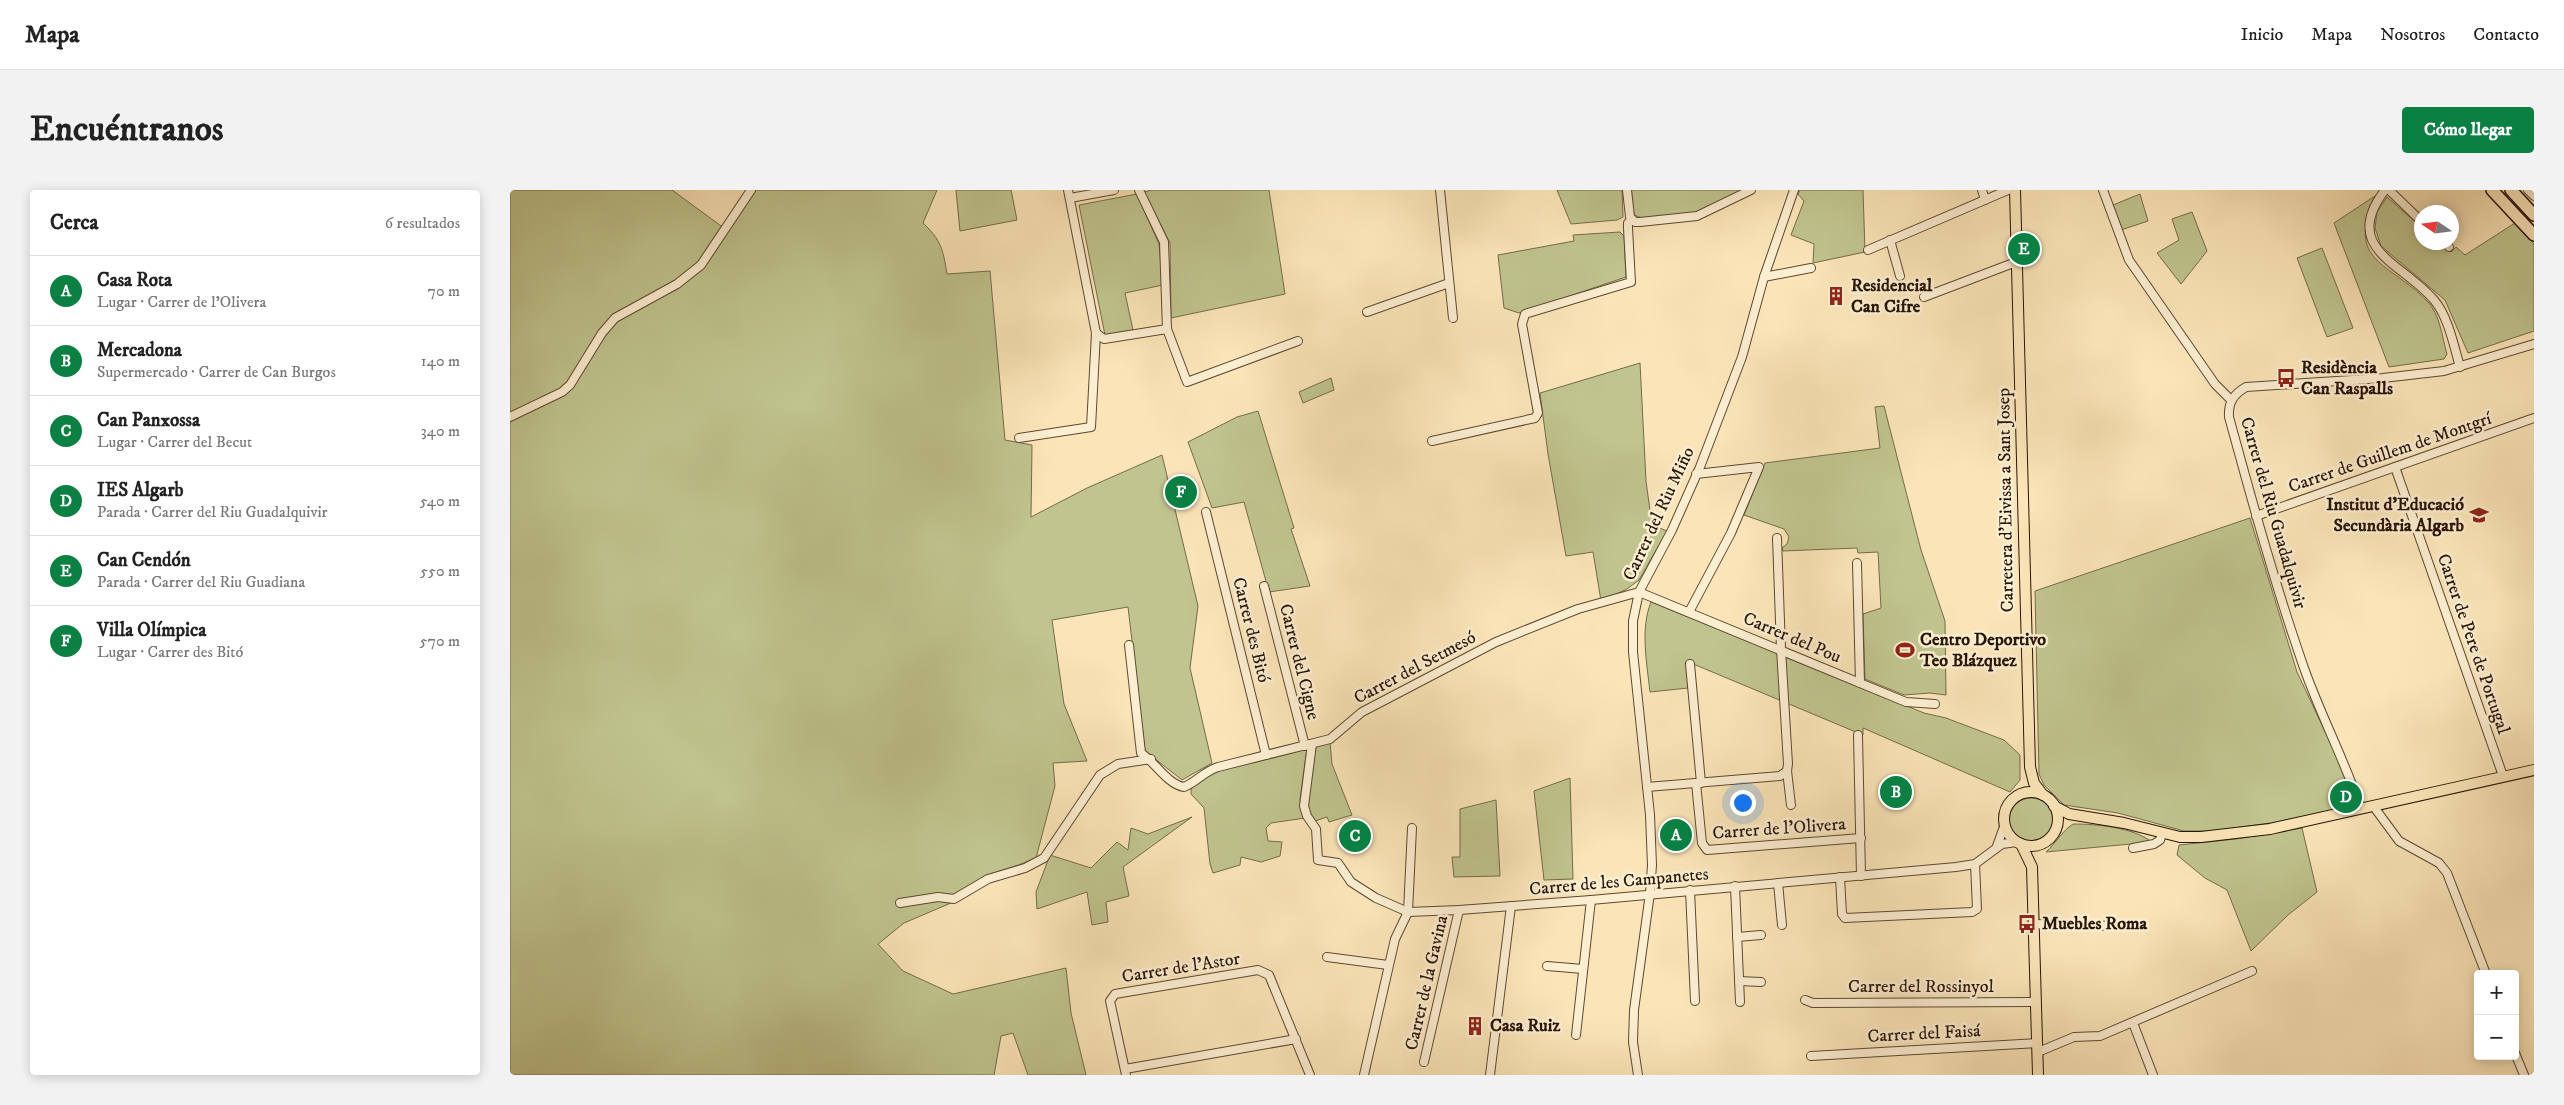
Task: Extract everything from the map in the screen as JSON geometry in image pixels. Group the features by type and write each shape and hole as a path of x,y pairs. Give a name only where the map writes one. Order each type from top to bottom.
{"highway":[{"path":"2492,190 2534,234"},
{"path":"2511,190 2534,215"}],"main road":[{"name":"Carretera d'Eivissa a Sant Josep","path":"2014,190 2030,767 2034,783 2043,796"},
{"name":"Carretera d'Eivissa a Sant Josep","path":"2018,796 2026,784 2030,767"},
{"path":"2032,867 2019,843 2010,836 2005,824 2006,810 2018,796 2033,793 2043,796 2065,813 2124,822 2162,834 2201,837 2270,829 2534,770"},
{"path":"2054,806 2057,816 2055,831"},
{"path":"2038,1075 2032,867 2044,842 2063,823 2082,816"},
{"path":"2019,843 2033,846 2044,842"}],"street":[{"path":"510,416 562,392 577,375 608,324 626,311 690,276 701,265 751,190"},
{"path":"1019,438 1091,427 1096,332 1069,194 1114,190"},
{"path":"1139,190 1164,242 1167,329 1187,382 1298,341"},
{"path":"1440,190 1453,318"},
{"path":"1627,190 1628,211 1632,220"},
{"path":"1632,220 1640,222 1697,216 1750,190"},
{"name":"Carrer del Riu Miño","path":"1638,1075 1634,1042 1634,1010 1650,893 1650,822 1632,639 1638,592 1672,530 1742,357 1764,277 1794,190"},
{"path":"1982,190 1985,200"},
{"path":"1868,250 2008,190"},
{"name":"Carrer del Riu Guadalquivir","path":"2103,190 2129,260 2215,384 2232,400 2228,408 2229,416 2256,516 2305,670 2343,760 2361,809"},
{"path":"2414,214 2387,190 2372,211 2370,229 2372,240 2385,260 2435,301 2442,312 2460,367"},
{"path":"2528,190 2534,196"},
{"path":"1432,441 1535,418 1538,414 1522,324 1525,314 1631,282 1628,228 1632,220"},
{"path":"1890,240 1900,276"},
{"path":"1924,297 2016,262"},
{"path":"1764,277 1811,268"},
{"path":"1367,312 1449,283"},
{"path":"1096,332 1104,339 1167,329"},
{"path":"2232,400 2237,393 2246,387 2391,377 2460,367 2534,344"},
{"name":"Carrer de Guillem de Montgrí","path":"2256,516 2534,418"},
{"path":"1688,612 1731,534 1759,467 1696,474"},
{"name":"Carrer de Pere de Portugal","path":"2395,467 2503,776"},
{"name":"Carrer des Bitó","path":"1206,512 1266,755"},
{"path":"1777,538 1788,764 1786,771 1791,805"},
{"path":"1857,562 1860,683"},
{"name":"Carrer del Cigne","path":"1264,586 1309,745"},
{"name":"Carrer del Pou","path":"1638,592 1781,649 1906,702 1935,704"},
{"name":"Carrer del Setmesó","path":"1151,759 1174,784 1184,787 1192,784 1206,771 1330,739 1362,712 1496,642 1578,609 1638,592"},
{"path":"1129,646 1141,753 1151,759"},
{"path":"1690,664 1698,783"},
{"path":"1858,736 1861,876"},
{"path":"1309,745 1304,806 1307,816 1316,829 1318,860 1338,863 1351,882 1376,898 1408,912"},
{"path":"900,903 938,896 954,899 988,879 1025,868 1044,858 1100,775 1118,764 1151,759"},
{"path":"1647,787 1780,776 1786,771"},
{"name":"Carrer de l'Olivera","path":"1698,783 1702,843 1707,850 1861,838"},
{"path":"2374,807 2399,842 2439,863 2447,873 2484,970"},
{"path":"1996,848 2005,824"},
{"path":"1364,1075 1395,939 1408,912 1412,828"},
{"path":"2133,848 2154,844 2160,840 2162,834"},
{"path":"1840,877 1842,914 1845,918 1972,912 1977,909 1975,864 2002,844 2019,843"},
{"name":"Carrer de les Campanetes","path":"1408,912 1591,900 1975,864"},
{"path":"1778,883 1782,924"},
{"path":"1735,886 1740,1002"},
{"path":"1690,890 1695,1001"},
{"path":"1576,1035 1591,900"},
{"path":"1490,1075 1511,906"},
{"name":"Carrer de la Gavina","path":"1424,1062 1459,910"},
{"path":"2034,924 2115,926"},
{"path":"1738,937 1761,935"},
{"path":"1327,957 1388,965"},
{"path":"1547,966 1583,969"},
{"name":"Carrer de l'Astor","path":"1258,970 1268,975 1296,1039 1125,1072 1122,1066 1110,1001 1114,994 1258,970"},
{"name":"Carrer del Faisá","path":"1811,1056 2038,1048 2074,1037 2100,1036 2252,971"},
{"path":"1739,981 1761,982"},
{"name":"Carrer del Rossinyol","path":"1806,1000 1813,1003 2036,1002"},
{"path":"2133,1023 2153,1075"},
{"path":"1296,1039 1310,1075"},
{"path":"2518,1060 2524,1075"}],"green space":[{"path":"510,190 672,190 728,231 756,190 937,190 923,223 934,235 940,246 947,274 990,271 1005,440 1032,445 1031,517 1087,488 1162,455 1198,606 1190,668 1212,763 1182,780 1145,751 1128,607 1052,620 1064,704 1087,761 1053,763 1055,786 1036,858 983,879 965,897 904,923 878,944 903,971 953,994 1066,968 1071,1013 1086,1075 1028,1075 1013,1033 1001,1036 994,1075 510,1075"},
{"path":"956,190 1011,190 1017,220 960,231"},
{"path":"1152,190 1269,190 1285,294 1171,318 1170,243 1144,192"},
{"path":"1557,190 1622,190 1623,217 1617,220 1571,224"},
{"path":"1631,190 1742,190 1696,213 1642,218 1634,215"},
{"path":"1800,190 1863,190 1865,252 1813,263 1814,244 1791,235 1804,201 1798,194"},
{"path":"1137,194 1159,244 1163,285 1125,293 1133,330 1105,335 1079,205"},
{"path":"2140,194 2148,221 2118,231 2108,207"},
{"path":"2375,196 2367,218 2365,235 2369,248 2376,259 2413,288 2431,306 2438,319 2447,354 2444,359 2389,367 2334,223"},
{"path":"2387,197 2414,221 2414,250 2449,250 2451,252 2459,250 2465,255 2515,223 2534,244 2534,331 2468,353 2445,300 2381,246 2375,228 2377,212"},
{"path":"2192,212 2207,251 2181,284 2157,253 2179,240 2172,219"},
{"path":"1620,232 1624,236 1626,277 1519,313 1504,308 1498,255 1574,241 1573,235"},
{"path":"2322,248 2353,328 2327,337 2297,258"},
{"path":"1640,363 1646,481 1652,525 1667,531 1639,580 1627,589 1601,601 1593,552 1566,556 1548,454 1540,393"},
{"path":"1331,378 1334,390 1303,403 1299,392"},
{"path":"1884,406 1921,550 1945,621 1946,695 1930,693 1904,695 1865,679 1863,614 1881,608 1878,552 1858,553 1857,548 1783,551 1782,548 1787,544 1789,537 1784,529 1744,515 1765,463 1880,448 1875,407"},
{"path":"1258,411 1294,528 1291,529 1310,586 1269,592 1244,502 1212,508 1188,442 1237,417"},
{"path":"2250,518 2297,672 2338,759 2347,785 2348,793 2344,804 2333,811 2213,831 2184,831 2118,813 2064,805 2044,785 2039,774 2035,591"},
{"path":"1651,602 1924,713 1946,718 2004,740 2020,755 2020,780 2010,792 1863,728 1863,735 1686,661 1688,688 1650,692 1645,635"},
{"path":"1330,742 1332,764 1352,815 1329,822 1327,817 1315,821 1310,813 1308,804 1307,784 1309,773 1317,745"},
{"path":"1307,748 1300,800 1305,818 1271,823 1266,828 1268,841 1282,842 1280,856 1261,862 1241,857 1240,865 1213,873 1210,864 1204,808 1191,794 1191,789 1208,773"},
{"path":"1570,778 1573,879 1544,880 1534,791"},
{"path":"2031,798 2043,802 2049,808 2053,820 2049,832 2043,838 2031,842 2019,838 2013,832 2009,820 2013,808 2019,802"},
{"path":"1496,800 1500,876 1454,877 1452,857 1460,857 1460,809"},
{"path":"1192,817 1123,867 1129,896 1106,902 1108,922 1092,925 1087,892 1037,909 1036,892 1050,855 1091,868 1117,842 1128,850 1131,828 1148,834"},
{"path":"2073,824 2125,830 2152,842 2046,852"},
{"path":"2302,828 2317,892 2288,915 2251,951 2227,890 2205,878 2177,855 2179,845 2236,839"}],"place":[{"name":"Can Cendón","path":"2024,249"},
{"name":"Residencial Can Cifre","path":"1836,296"},
{"name":"Residència Can Raspalls","path":"2286,378"},
{"name":"Villa Olímpica","path":"1181,492"},
{"name":"Institut d'Educació Secundària Algarb","path":"2479,515"},
{"name":"Centro Deportivo Teo Blázquez","path":"1905,650"},
{"name":"Mercadona","path":"1896,792"},
{"name":"IES Algarb","path":"2346,797"},
{"name":"Casa Rota","path":"1676,835"},
{"name":"Can Panxossa","path":"1355,836"},
{"name":"Muebles Roma","path":"2027,924"},
{"name":"Casa Ruiz","path":"1475,1026"}]}
